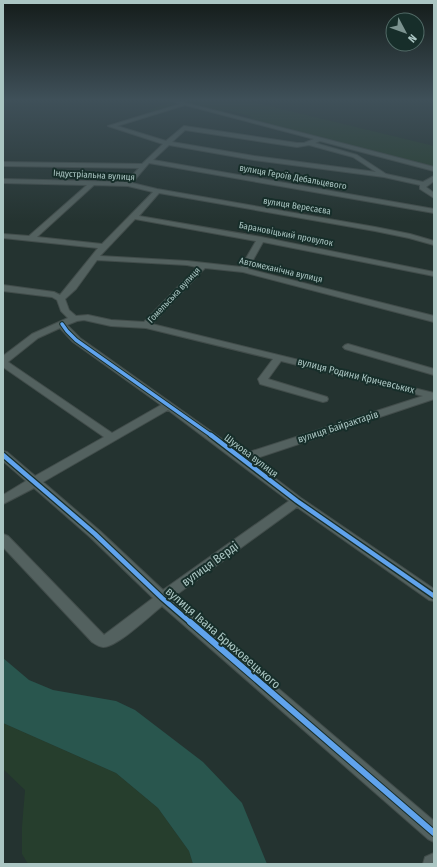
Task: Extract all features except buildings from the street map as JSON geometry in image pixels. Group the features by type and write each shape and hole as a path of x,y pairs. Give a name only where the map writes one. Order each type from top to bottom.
{"street":[{"path":"162,141 370,175 384,174"},
{"path":"273,141 297,145 309,144 355,156 384,174 424,184 434,178"},
{"path":"309,144 315,141"},
{"path":"329,141 434,169"},
{"path":"128,184 146,163 167,143"},
{"name":"вулиця Героїв Дебальцевого","path":"3,164 146,163 434,211"},
{"name":"Індустріальна вулиця","path":"3,181 128,184 157,191"},
{"path":"30,239 93,183"},
{"path":"424,184 422,188 424,191 434,196"},
{"path":"61,299 71,290 96,258 103,246 134,217 157,191"},
{"name":"вулиця Вересаєва","path":"157,191 375,229 410,236 434,243"},
{"name":"Барановіцький провулок","path":"134,217 261,239 434,274"},
{"path":"3,236 103,246"},
{"path":"244,270 261,239"},
{"name":"Автомеханічна вулиця","path":"96,258 204,265 244,270 434,319"},
{"name":"Гомельська вулиця","path":"74,319 90,318 113,323 135,323 146,325 204,265"},
{"path":"3,288 54,295 61,299"},
{"path":"61,299 64,311 74,319 44,330 3,362 110,438"},
{"name":"Шухова вулиця","path":"62,324 74,338 205,430 297,501 434,596"},
{"name":"вулиця Родини Кричевських","path":"146,325 434,396"},
{"path":"348,347 434,372"},
{"path":"279,357 263,379 264,382 323,398"},
{"name":"вулиця Байрактарів","path":"242,459 434,396"},
{"path":"3,500 168,405"},
{"name":"вулиця Івана Брюховецького","path":"3,455 95,534 162,598 434,833"},
{"name":"вулиця Верді","path":"3,539 97,638 104,641 112,638 162,598 297,501"}],"shaded area":[{"path":"330,141 415,141 434,146 434,169"},
{"path":"3,658 29,680 53,690 116,701 135,710 203,762 242,803 267,864 193,864 189,851 158,808 116,773 3,723"},
{"path":"3,723 116,773 158,808 189,851 193,864 28,864 22,854 22,827 25,790 3,769"}],"cycle path":[{"path":"62,324 70,335 76,340 205,431 297,501 434,596"},
{"path":"3,455 95,534 162,598 434,833"}]}
